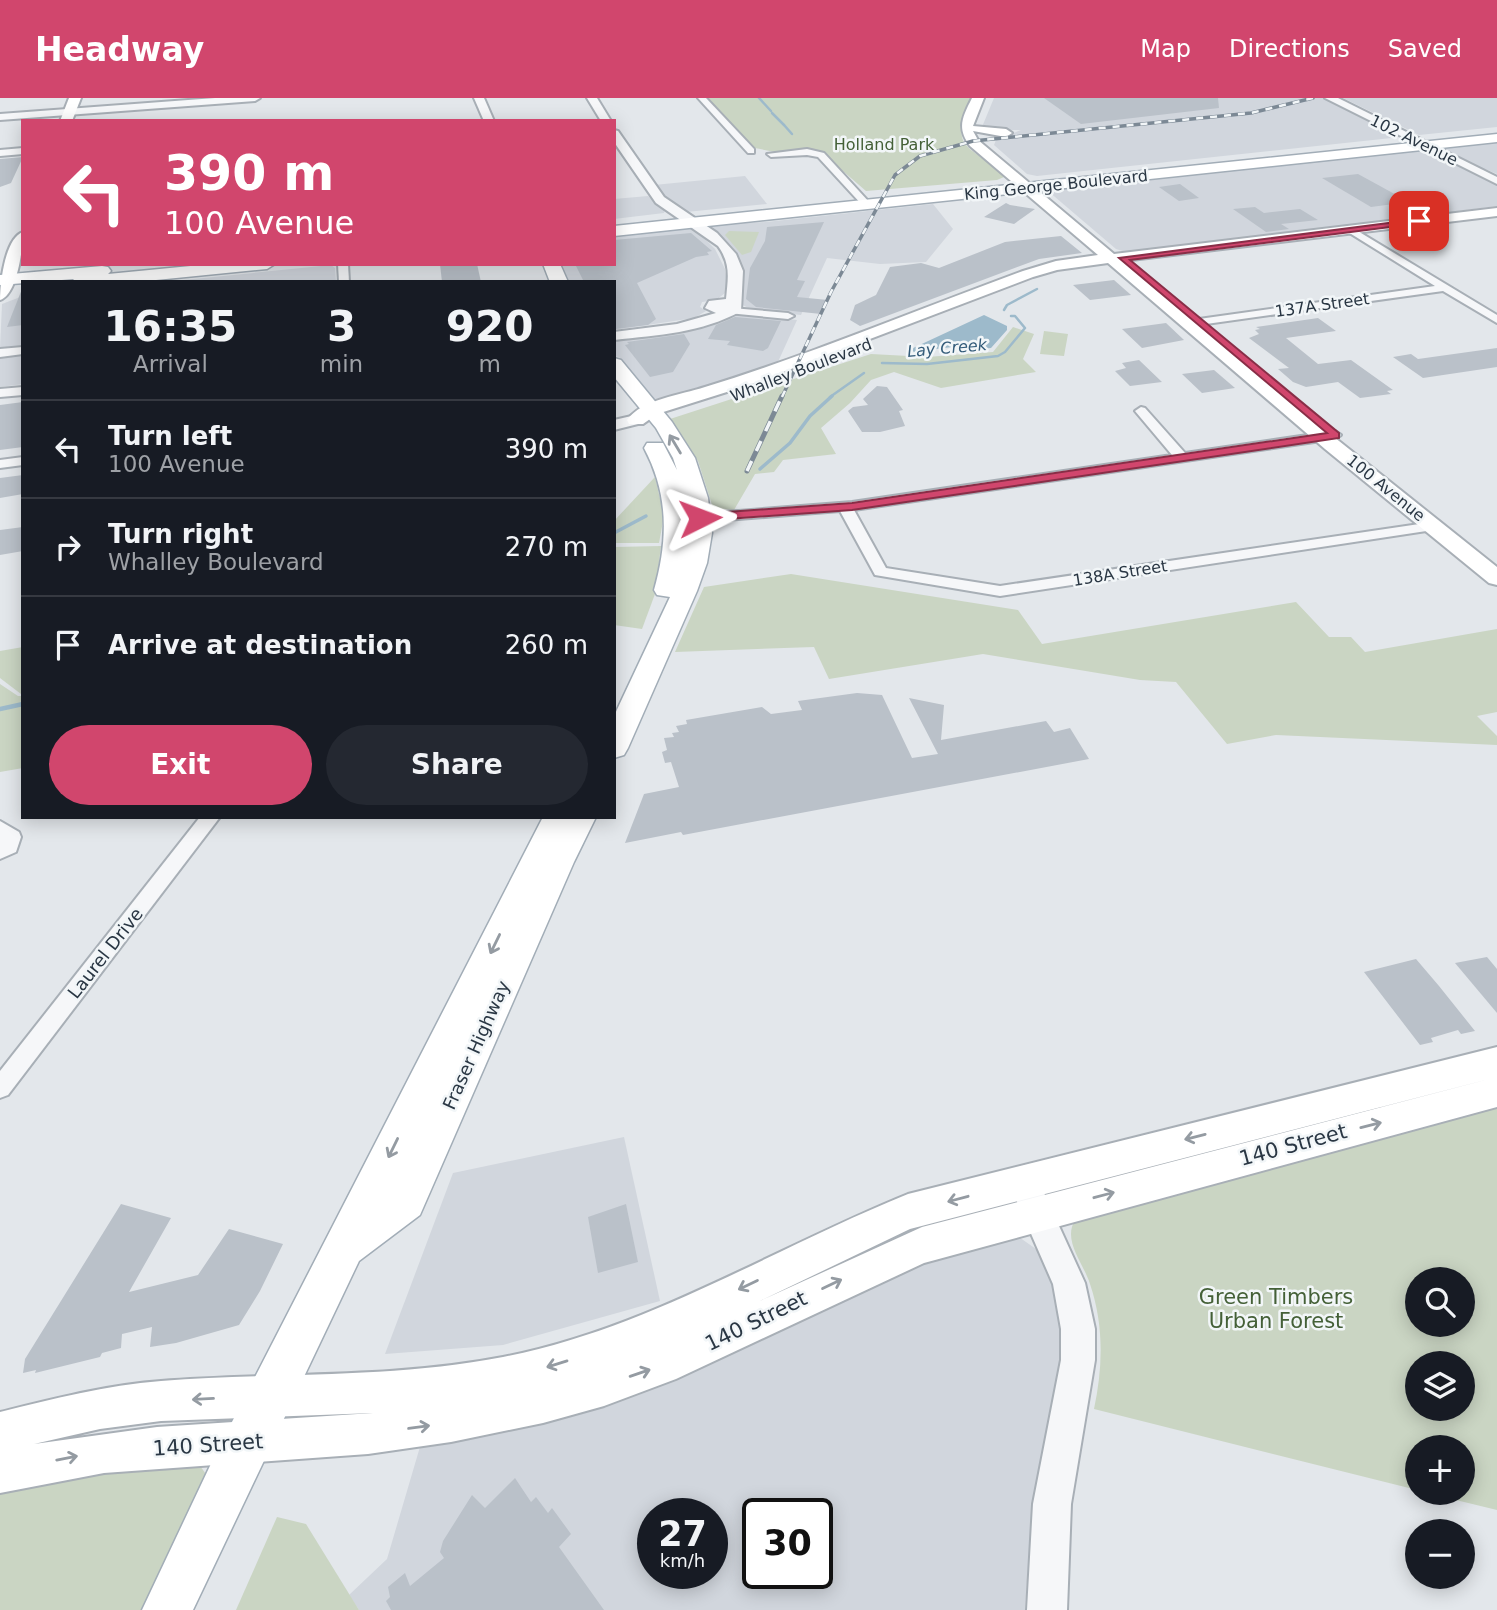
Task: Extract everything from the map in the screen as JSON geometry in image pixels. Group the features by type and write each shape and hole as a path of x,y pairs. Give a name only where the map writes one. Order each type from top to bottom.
{"main road":[{"path":"68,117 75,98"},
{"path":"978,98 966,123 967,136 1027,184"},
{"path":"990,98 977,128 979,136 1027,184"},
{"path":"977,128 1006,133 988,145"},
{"name":"King George Boulevard","path":"1243,161 1267,162 1497,131"},
{"name":"King George Boulevard","path":"616,232 688,221 1243,161 1423,142 1497,138"},
{"name":"100 Avenue","path":"1027,184 1497,578"},
{"name":"Whalley Boulevard","path":"640,419 774,384 1045,276 1116,260 1497,212"},
{"name":"King George Boulevard","path":"616,222 688,221"},
{"path":"20,230 4,283 21,292"},
{"name":"100 Avenue","path":"1116,260 1199,322 1329,437 1497,562"},
{"path":"21,280 149,266"},
{"path":"101,280 246,266"},
{"path":"616,368 670,479 676,507 676,544 670,579 651,631 616,701"},
{"path":"616,391 689,469 700,518 699,544 690,578 616,744"},
{"name":"Fraser Highway","path":"167,1610 342,1250 557,819"},
{"name":"Fraser Highway","path":"342,1250 359,1233 388,1216 406,1201 558,862 580,819"},
{"name":"140 Street","path":"0,1472 69,1457 113,1451 419,1427 560,1398 660,1366 849,1276 1031,1197 1497,1062"},
{"name":"140 Street","path":"0,1432 97,1410 158,1401 426,1389 543,1368 668,1325 834,1243 908,1212 1031,1197 1497,1092"}],"street":[{"path":"0,117 68,117 255,98"},
{"path":"479,98 487,119"},
{"path":"592,98 605,119"},
{"path":"702,98 761,155 807,152 821,155 864,202"},
{"name":"102 Avenue","path":"1330,98 1497,179"},
{"name":"102 Avenue","path":"1340,98 1423,142"},
{"path":"616,136 655,195 688,221 724,260 729,286 725,298 729,308"},
{"path":"0,153 21,150"},
{"path":"1351,230 1497,320"},
{"name":"137A Street","path":"1199,322 1445,288"},
{"path":"1476,308 1497,305"},
{"path":"616,334 692,326 729,308 788,316"},
{"path":"0,353 21,351"},
{"path":"0,393 21,391"},
{"path":"1141,411 1183,459"},
{"path":"700,518 845,507 1329,437"},
{"path":"0,464 21,461"},
{"name":"138A Street","path":"845,507 880,572 1000,591 1433,526"},
{"name":"Laurel Drive","path":"0,1088 209,819"},
{"path":"0,828 12,837 9,847 0,852"},
{"path":"1031,1197 1069,1283 1078,1329 1078,1360 1052,1504 1046,1610"}],"shaded area":[{"path":"994,98 1324,98 1401,137 1037,176 1027,174 994,145 996,140 1021,130 992,130 982,127"},
{"path":"1343,98 1497,98 1497,127 1419,135"},
{"path":"1497,142 1497,174 1485,169 1474,170 1497,183 1497,206 1132,254 1116,249 1048,191 1146,178"},
{"path":"745,176 767,204 686,212 665,199 654,185"},
{"path":"648,196 665,210 664,213 616,219 616,199"},
{"path":"933,204 953,229 926,262 880,264 827,258 801,315 752,310 739,303 739,275 708,228 719,224 766,222"},
{"path":"688,228 703,237 715,249 725,269 725,293 716,300 702,302 700,307 706,311 694,318 616,330 616,280 565,280 559,266 616,266 616,235"},
{"path":"332,266 336,280 184,280"},
{"path":"21,297 21,346 0,348 2,304"},
{"path":"737,313 797,320 777,364 716,387 657,401 647,396 640,382 616,356 616,337"},
{"path":"21,353 21,384 0,387 0,356"},
{"path":"624,1137 660,1301 503,1345 385,1354 453,1173"},
{"path":"1016,1235 1036,1249 1057,1287 1064,1339 1031,1525 1025,1610 359,1610 349,1595 387,1559 422,1440 900,1269"}],"green space":[{"name":"Holland Park","path":"708,98 973,98 965,116 962,138 966,145 1004,177 997,180 866,191 822,153 807,150 775,152 750,147"},
{"path":"729,231 759,232 751,252 742,255 725,235"},
{"path":"1013,327 1034,334 1023,359 1036,372 941,388 894,372 871,380 821,428 836,454 783,460 774,472 755,474 734,510 713,508 698,461 670,419 871,354 927,357 993,352"},
{"path":"1044,331 1068,334 1064,356 1040,354"},
{"path":"655,477 664,516 659,543 616,543 616,519"},
{"path":"661,546 655,594 642,629 616,625 616,547"},
{"path":"791,574 1018,610 1042,644 1296,602 1329,637 1351,637 1365,652 1497,629 1497,712 1477,716 1497,736 1497,745 1276,735 1227,744 1176,682 1140,680 983,654 829,679 814,647 675,652 704,587"},
{"path":"21,647 21,694 0,678 0,651"},
{"path":"0,684 21,696 21,768 0,772"},
{"name":"Green Timbers Urban Forest","path":"1497,1106 1497,1510 1475,1505 1475,1435 1405,1435 1405,1487 1094,1409 1099,1378 1100,1330 1095,1299 1072,1243 1072,1227 1076,1219"},
{"path":"198,1463 208,1477 156,1610 0,1610 0,1490 63,1474"},
{"path":"277,1517 306,1524 359,1610 236,1610"}],"water":[{"path":"984,315 1007,326 1007,330 991,348 970,350 952,347 914,352 911,349"}],"building":[{"path":"1044,98 1218,98 1219,108 1081,124"},
{"path":"21,157 11,183 0,187 0,159"},
{"path":"1358,174 1409,202 1371,207 1322,178"},
{"path":"1180,184 1199,198 1179,201 1159,187"},
{"path":"1006,203 1035,209 1014,224 984,217"},
{"path":"1255,207 1264,213 1300,209 1318,220 1281,224 1289,229 1266,232 1233,209"},
{"path":"824,222 797,280 805,281 797,297 828,300 821,314 756,307 746,299 750,268 765,241 767,227"},
{"path":"691,233 712,251 707,252 709,255 696,257 637,283 656,319 648,325 616,329 616,280 583,280 576,266 616,266 616,240"},
{"path":"1061,236 1082,253 1039,259 860,326 850,320 855,305 876,295 890,267 921,263 939,268 1005,242"},
{"path":"440,266 477,266 481,280 442,280"},
{"path":"1114,280 1131,295 1090,300 1073,285"},
{"path":"21,292 21,325 7,327"},
{"path":"735,317 781,321 768,348 763,351 727,345 730,341 708,339 716,325"},
{"path":"1318,318 1336,331 1286,338 1318,364 1351,360 1393,390 1387,391 1391,394 1360,398 1338,382 1306,387 1293,382 1278,369 1289,368 1249,338 1259,334 1255,330 1260,329 1256,327"},
{"path":"1166,323 1184,340 1142,348 1122,329"},
{"path":"684,334 690,344 673,372 650,377 625,345 629,344 627,342"},
{"path":"1497,348 1497,367 1423,378 1393,357 1411,354 1418,359"},
{"path":"1139,360 1162,382 1130,386 1115,371 1126,368 1122,363"},
{"path":"1214,370 1235,388 1202,393 1182,374"},
{"path":"877,386 887,387 903,410 899,411 905,426 880,432 862,432 848,411 853,407 868,405 863,399"},
{"path":"21,402 21,447 0,450 0,405"},
{"path":"21,475 21,494 0,498 0,478"},
{"path":"21,527 21,551 0,555 0,530"},
{"path":"857,693 882,695 912,758 938,754 909,698 944,705 941,740 1046,721 1054,732 1070,728 1089,759 683,835 681,832 625,843 644,794 679,787 671,762 665,763 662,752 667,750 664,738 674,737 672,733 679,732 676,726 687,724 686,720 762,707 771,714 802,710 798,701"},
{"path":"1487,957 1497,969 1497,1013 1455,963"},
{"path":"1416,959 1475,1031 1461,1034 1458,1030 1431,1038 1433,1042 1420,1045 1364,972"},
{"path":"121,1204 171,1218 129,1292 198,1275 229,1229 283,1244 260,1291 239,1325 176,1343 150,1347 152,1327 122,1334 121,1348 102,1353 100,1357 35,1373 36,1370 23,1373 25,1359"},
{"path":"626,1204 638,1262 598,1273 588,1217"},
{"path":"515,1478 531,1502 536,1497 548,1513 552,1508 571,1534 559,1547 604,1610 391,1610 386,1601 390,1597 388,1587 405,1573 410,1586 444,1558 440,1552 443,1541 472,1495 485,1508"}],"waterway":[{"path":"759,98 771,111"},
{"path":"772,113 792,134"},
{"name":"Lay Creek","path":"1004,310 1007,305 1037,289"},
{"name":"Lay Creek","path":"882,363 927,364 998,356 1005,352 1025,328 1015,316 1011,316"},
{"name":"Lay Creek","path":"830,397 864,373"},
{"name":"Lay Creek","path":"760,469 790,443 810,416 832,396"},
{"name":"Lay Creek","path":"616,532 646,516"},
{"name":"Lay Creek","path":"0,709 21,704"}],"railway":[{"path":"782,397 831,292 895,175 920,156 973,141 1251,113 1313,98"},
{"path":"747,471 782,396"}],"route":[{"path":"700,518 779,514 852,506 1207,456 1335,435 1123,258 1419,221"}]}
